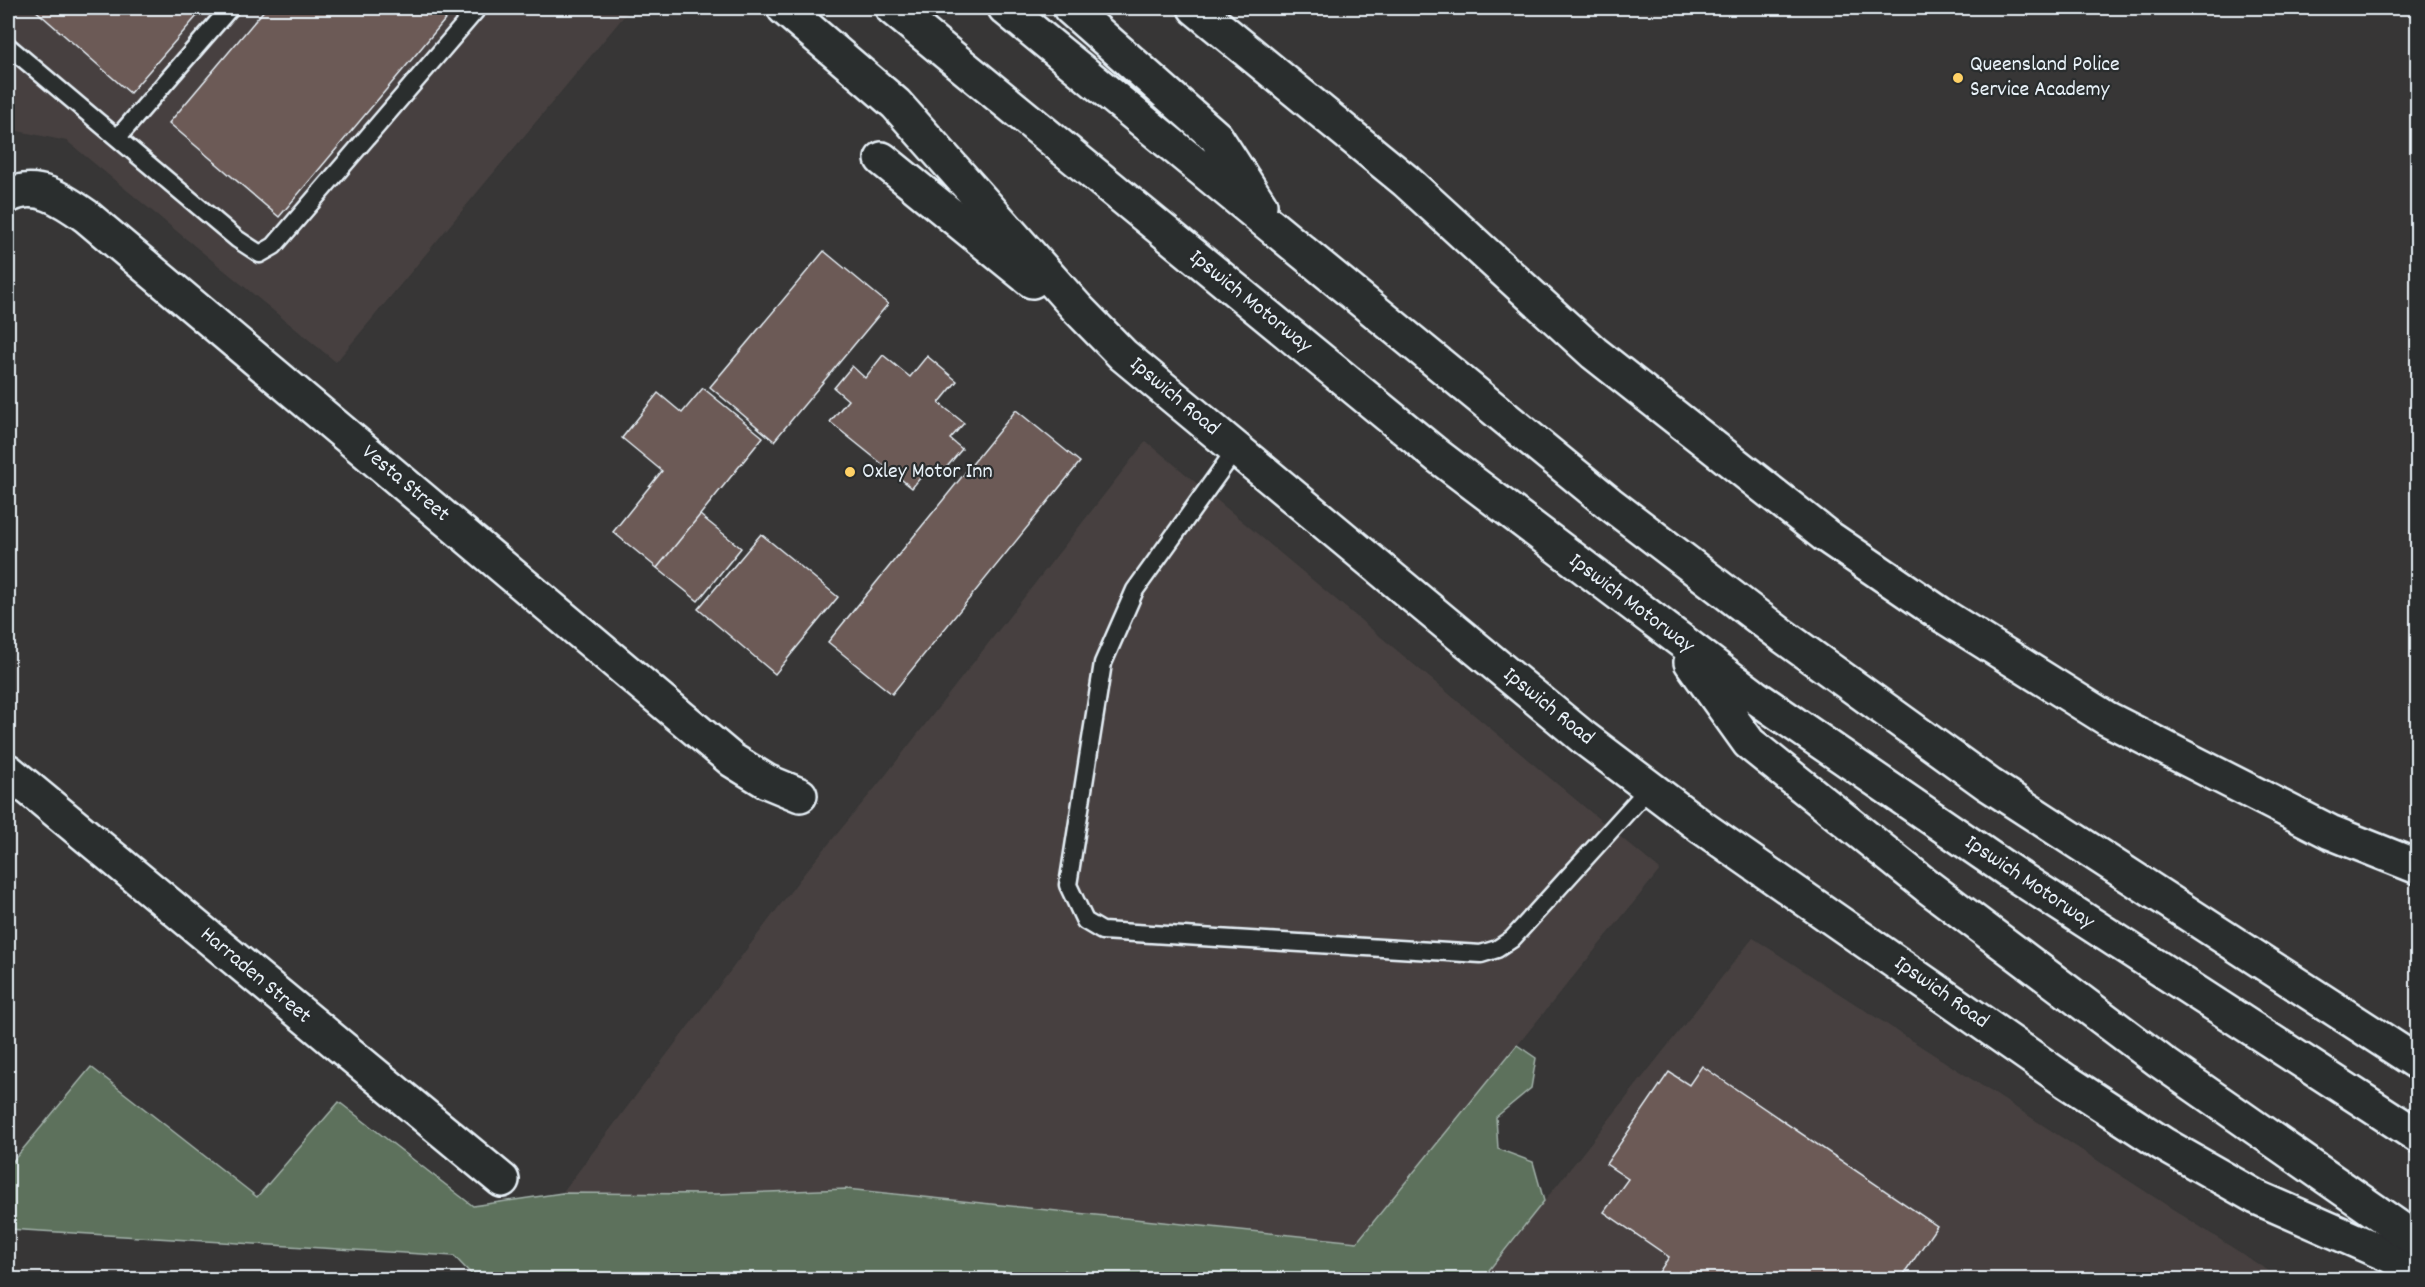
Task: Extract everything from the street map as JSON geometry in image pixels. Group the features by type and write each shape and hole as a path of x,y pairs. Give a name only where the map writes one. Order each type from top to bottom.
{"main road":[{"name":"Ipswich Road","path":"784,8 896,104 1077,308 1152,380 1575,731 1649,788 2066,1081 2163,1144 2256,1197 2418,1268"},
{"name":"Ipswich Motorway","path":"892,8 1439,457 1754,696 2009,871 2418,1136"},
{"path":"1005,8 1609,503 1783,636 1988,784 2418,1063"},
{"path":"1070,8 1216,137 1277,232"},
{"path":"1195,8 1406,182 1594,353 1825,535 1945,617 2106,718 2330,832 2418,867"},
{"path":"882,159 1152,380"},
{"name":"Vesta Street","path":"8,196 19,190 40,191 62,199 86,216 732,760 766,781 800,795"},
{"path":"1673,636 1749,743 2009,950 2160,1061 2418,1241"},
{"name":"Harraden Street","path":"8,771 502,1180"}],"lane":[{"path":"118,137 230,8"},
{"path":"8,46 237,239 260,254 274,246 478,8"},
{"path":"1236,449 1135,590 1103,663 1068,885 1085,921 1102,931 1481,954 1497,950 1512,939 1649,788"}],"shaded area":[{"path":"8,8 626,8 629,10 336,362 67,141 8,129"},
{"path":"1146,441 1660,870 1357,1242 846,1189 717,1194 562,1193 803,875 885,776"},
{"path":"1753,938 2281,1279 1482,1280"}],"green space":[{"path":"1517,1045 1536,1058 1531,1088 1496,1117 1498,1149 1533,1162 1544,1201 1482,1279 1077,1280 1065,1270 1057,1280 476,1279 454,1256 8,1229 8,1167 91,1067 257,1197 339,1102 473,1206 562,1193 717,1194 846,1189 1357,1242"}],"building":[{"path":"33,8 204,8 130,93"},
{"path":"266,8 455,8 279,217 169,123"},
{"path":"824,251 888,304 774,441 710,387"},
{"path":"883,355 910,377 927,356 957,381 939,403 964,423 950,439 962,449 940,475 929,467 912,488 830,422 848,400 834,388 852,366 865,378"},
{"path":"703,388 763,437 657,568 613,532 662,471 622,438 658,393 682,413"},
{"path":"1016,410 1080,462 892,694 828,642"},
{"path":"700,515 741,548 698,601 657,568"},
{"path":"761,534 838,597 775,674 698,609"},
{"path":"1702,1066 1937,1226 1900,1280 1654,1280 1669,1257 1604,1212 1628,1179 1606,1164 1669,1072 1689,1085"}],"place":[{"name":"Queensland Police Service Academy","path":"1958,78"},
{"name":"Oxley Motor Inn","path":"850,472"}]}
